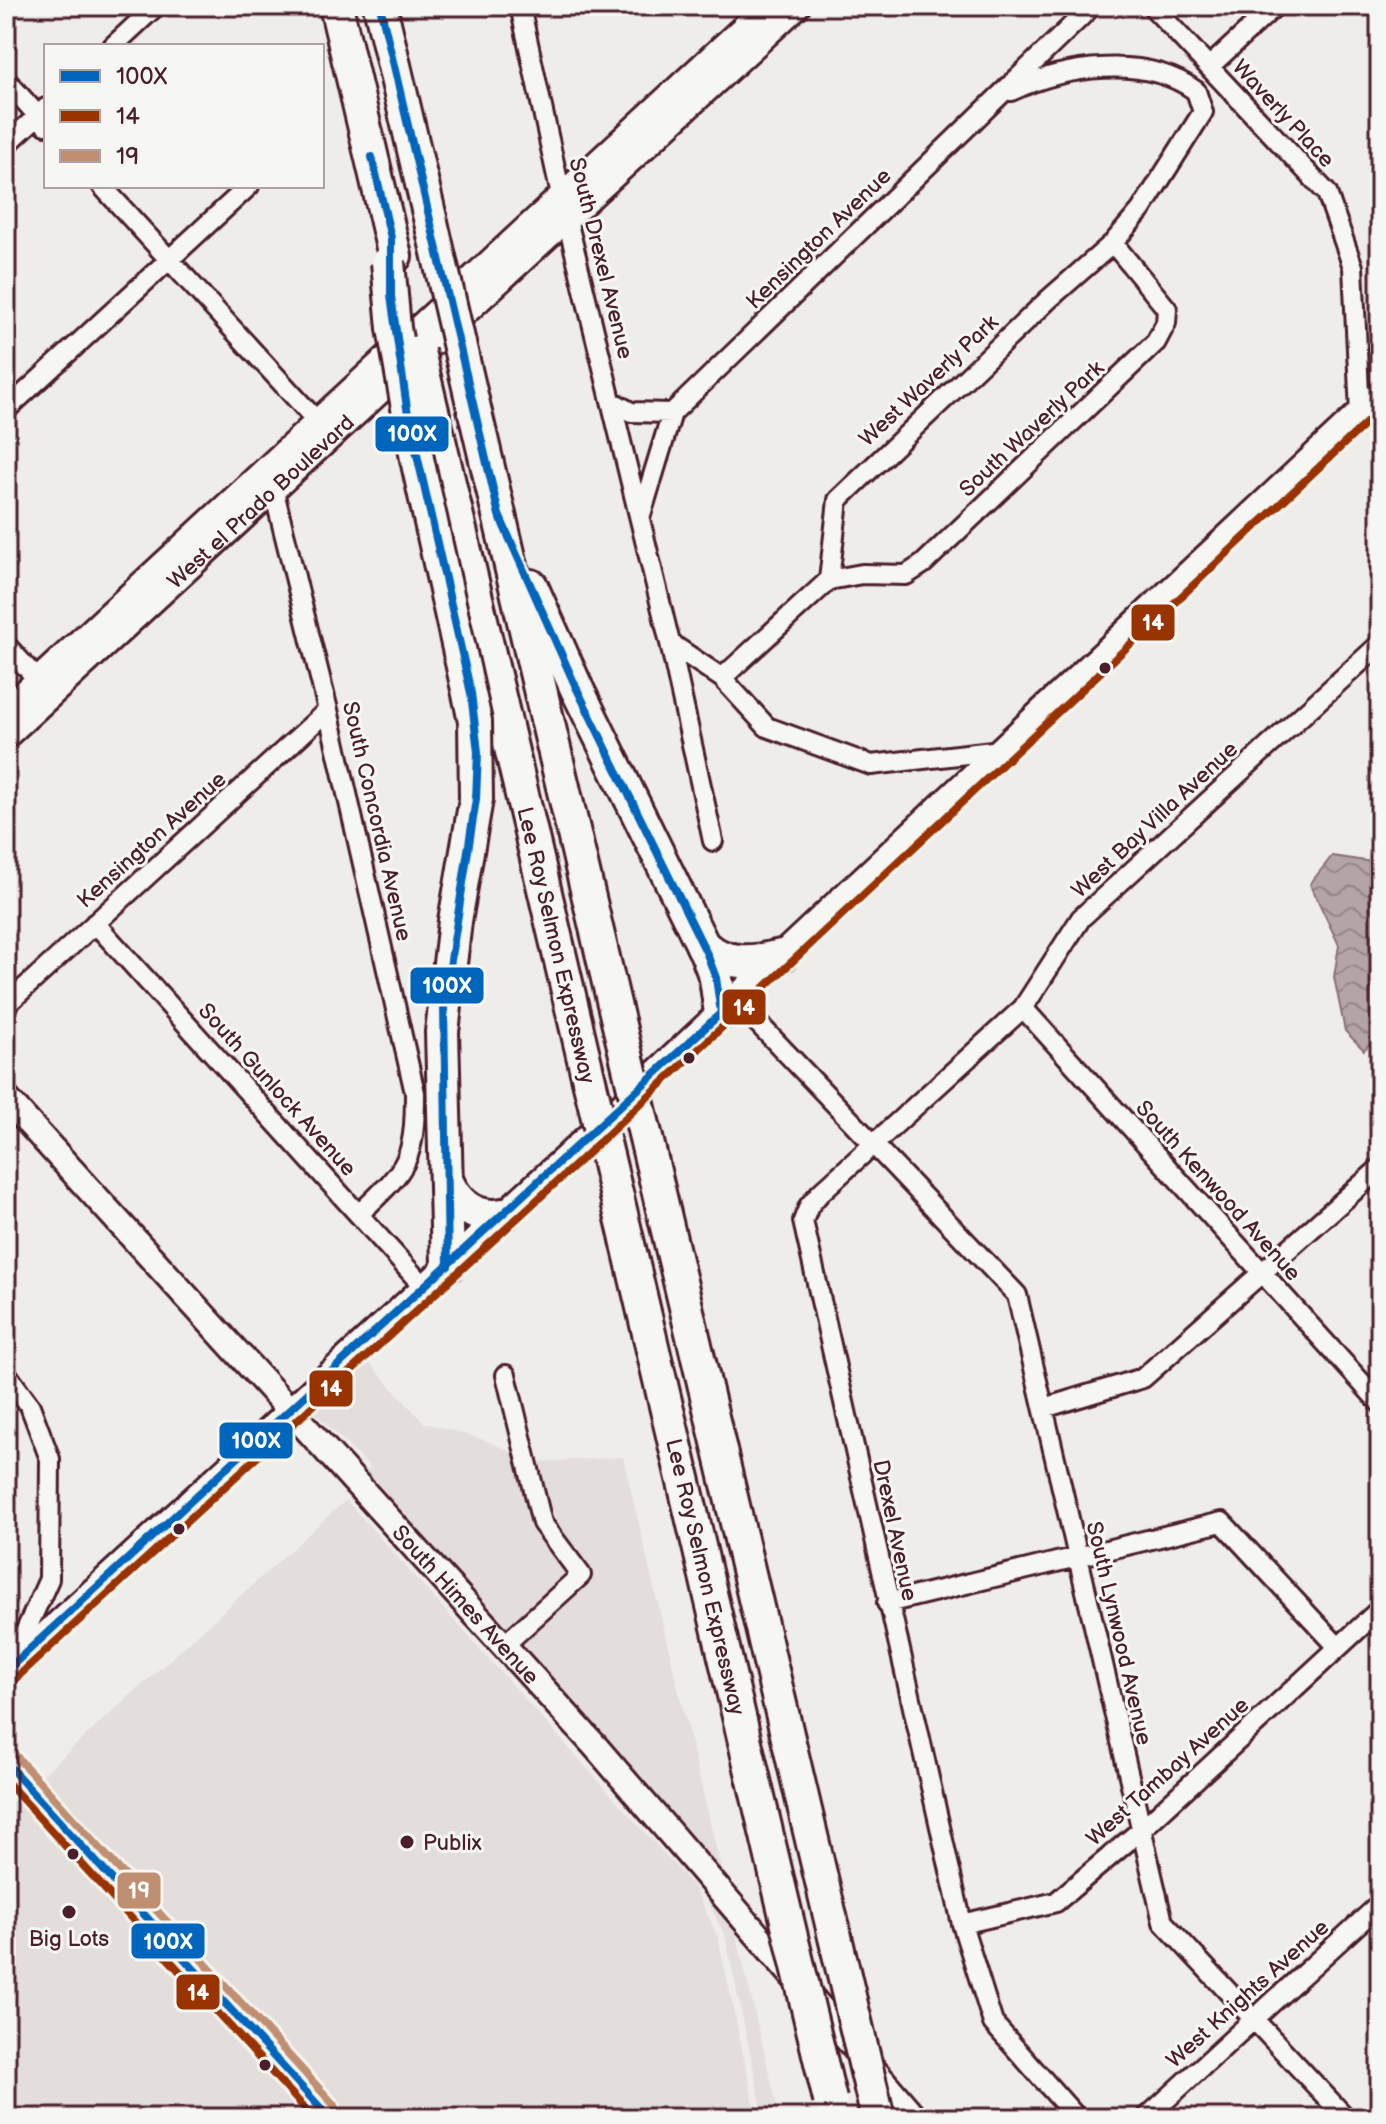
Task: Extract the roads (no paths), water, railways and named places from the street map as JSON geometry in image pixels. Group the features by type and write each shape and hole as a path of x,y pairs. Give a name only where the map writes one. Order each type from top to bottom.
{"highway":[{"name":"Lee Roy Selmon Expressway","path":"336,6 391,252 438,436 833,2109"},
{"name":"Lee Roy Selmon Expressway","path":"380,6 878,2118"},
{"path":"391,252 394,328 414,444 475,721 476,799 455,921 442,1032 447,1182 437,1277"},
{"path":"499,515 571,677 703,946 728,1006"},
{"path":"703,946 733,961 752,962 781,956"},
{"path":"447,1182 455,1196 472,1212 487,1216 503,1215"}],"street":[{"path":"115,44 156,6"},
{"name":"South Drexel Avenue","path":"520,6 561,195 670,643"},
{"name":"West el Prado Boulevard","path":"6,736 45,687 268,482 561,195 770,13 797,6"},
{"name":"Kensington Avenue","path":"639,521 672,413 1092,6"},
{"name":"Waverly Place","path":"1152,6 1327,193 1353,267 1360,413"},
{"path":"1196,91 1275,6"},
{"name":"West el Prado Boulevard","path":"323,429 568,221 770,13"},
{"name":"Kensington Avenue","path":"998,97 1040,77 1108,68 1150,72 1183,82 1196,91"},
{"path":"6,80 43,116 6,145"},
{"name":"West Waverly Park","path":"829,580 838,500 1026,320 1113,243 1141,210 1203,112 1196,91"},
{"path":"104,188 323,429"},
{"path":"6,410 247,188"},
{"name":"South Waverly Park","path":"829,580 862,574 906,575 923,564 1156,342 1166,323 1167,309 1113,243"},
{"path":"7,1670 437,1277 1380,394"},
{"path":"613,402 641,414 672,413"},
{"name":"South Concordia Avenue","path":"268,482 328,710 415,1093 413,1146 404,1171 359,1214"},
{"path":"722,678 829,580"},
{"path":"670,643 722,678 767,727 871,765 1001,750"},
{"path":"670,643 713,841"},
{"name":"West Bay Villa Avenue","path":"876,1144 1023,1008 1081,918 1380,644"},
{"path":"6,645 45,687"},
{"name":"West el Prado Boulevard","path":"6,710 45,687"},
{"name":"Kensington Avenue","path":"6,1005 328,710"},
{"name":"South Gunlock Avenue","path":"95,923 359,1214 437,1277"},
{"path":"728,1006 876,1144"},
{"name":"South Kenwood Avenue","path":"1023,1008 1380,1403"},
{"name":"South Himes Avenue","path":"6,1098 288,1413 595,1746 915,2118"},
{"name":"South Lynwood Avenue","path":"876,1144 1017,1295 1163,1922 1346,2118"},
{"name":"Drexel Avenue","path":"876,1144 820,1193 809,1206 803,1221 962,1924 993,2023 1077,2118"},
{"path":"1044,1408 1143,1378 1380,1168"},
{"path":"6,1373 30,1406 50,1459 49,1579 7,1670"},
{"path":"502,1647 581,1575 542,1523 506,1375"},
{"path":"887,1603 1222,1522 1338,1647"},
{"name":"West Tambay Avenue","path":"962,1924 1056,1902 1141,1830 1380,1609"},
{"name":"West Knights Avenue","path":"1146,2118 1380,1904"}],"water":[{"path":"1332,856 1380,863 1380,1033 1364,1050 1345,1031 1334,977 1339,945 1310,884"}],"place":[{"name":"Publix","path":"407,1842"},
{"name":"Big Lots","path":"69,1912"}]}
